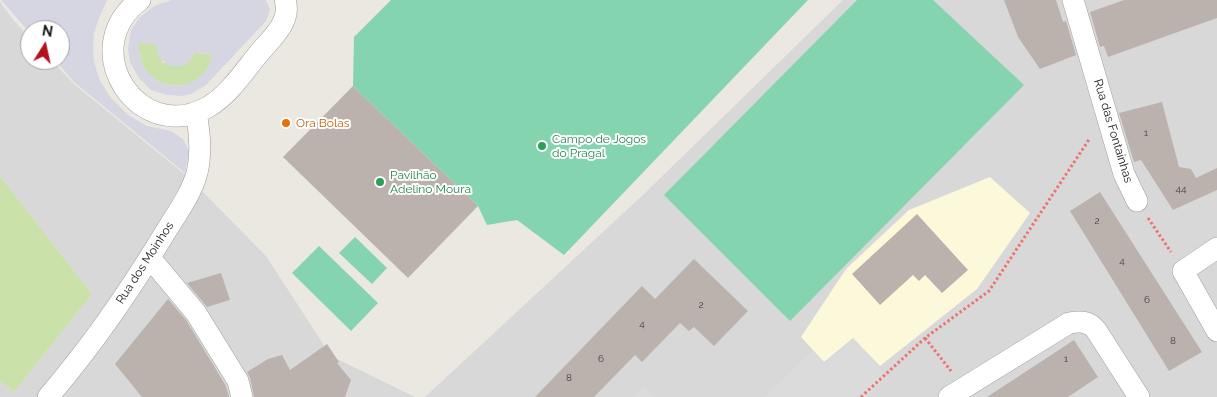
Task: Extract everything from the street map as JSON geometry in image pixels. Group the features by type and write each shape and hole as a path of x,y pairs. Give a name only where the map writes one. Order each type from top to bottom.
{"street":[{"path":"140,0 122,18 113,40 113,63 118,78 134,100 154,112 176,116 196,112 210,106 223,95 277,33 285,19 287,6 285,0"},
{"name":"Rua das Fontaínhas","path":"1073,0 1124,174 1137,201"},
{"name":"Rua dos Moinhos","path":"48,397 105,324 150,258 184,202 197,173 200,132 196,112"},
{"path":"1217,248 1183,271 1217,331"},
{"path":"150,258 196,313 238,380 242,397"},
{"path":"956,392 1069,323 1079,321 1092,325 1139,397"}],"path":[{"path":"861,397 925,338 989,291 1107,113"},
{"path":"1137,201 1183,271"},
{"path":"925,338 956,392"}],"shaded area":[{"path":"1,0 107,0 94,33 94,62 100,81 111,98 128,115 147,126 171,131 183,139 189,151 185,173 74,82 64,70 70,70 70,20 20,20 20,22"},
{"path":"172,0 266,0 270,10 266,21 206,85 191,94 183,96 167,95 151,90 139,78 130,62 128,48 131,30 139,18 154,6","holes":["139,42 157,45 157,53 161,60 172,67 188,63 195,52 213,55 206,71 196,80 181,86 169,85 157,81 144,68 139,55"]},
{"path":"843,0 1217,0 1217,397 425,397 645,193"},
{"path":"0,2 20,27 20,70 61,70 75,85 188,177 266,256 331,356 415,397 0,397 0,381 14,392 92,294 0,176"},
{"path":"990,177 1030,213 977,289 880,366 853,338 824,362 801,337 846,269 909,210"},
{"path":"853,339 888,377 867,397 763,397 812,351 825,363"},
{"path":"643,386 655,397 632,397"}],"green space":[{"name":"Campo de Jogos do Pragal","path":"391,0 808,0 564,255 517,220 487,225 478,206 353,86 354,37"},
{"path":"857,0 933,0 1024,85 790,321 664,195"},
{"path":"139,41 157,45 157,53 163,63 188,63 195,52 213,55 206,70 196,80 183,85 170,85 157,80 147,71 140,58"},
{"path":"0,176 92,294 14,392 0,381"},
{"path":"355,237 387,268 372,284 339,253"},
{"path":"319,246 378,303 351,331 292,273"}],"building":[{"path":"1004,0 1056,0 1063,22 1066,21 1076,55 1040,69 1018,37"},
{"path":"1124,0 1217,0 1217,18 1108,57 1104,46 1100,47 1090,12"},
{"name":"Pavilhão Adelino Moura","path":"353,86 478,206 408,278 283,157"},
{"path":"1162,102 1179,167 1191,169 1196,178 1217,168 1217,190 1173,210 1141,160 1134,162 1119,113"},
{"path":"1100,192 1202,352 1169,371 1070,211"},
{"path":"917,214 968,270 942,293 925,275 919,281 913,275 880,305 852,274"},
{"path":"694,259 748,311 714,346 694,327 689,331 680,323 642,362 635,355 594,397 535,397 642,286 655,299"},
{"path":"221,273 230,300 207,307 187,283"},
{"path":"168,299 186,320 226,386 229,397 142,397 115,364"},
{"path":"1074,340 1098,377 1068,397 987,397"},
{"path":"327,344 339,362 337,363 351,380 345,397 254,397 247,372 268,359 282,355 290,370"}],"place":[{"name":"Ora Bolas","path":"286,123"},
{"name":"Campo de Jogos do Pragal","path":"542,146"},
{"name":"Pavilhão Adelino Moura","path":"380,182"}]}
